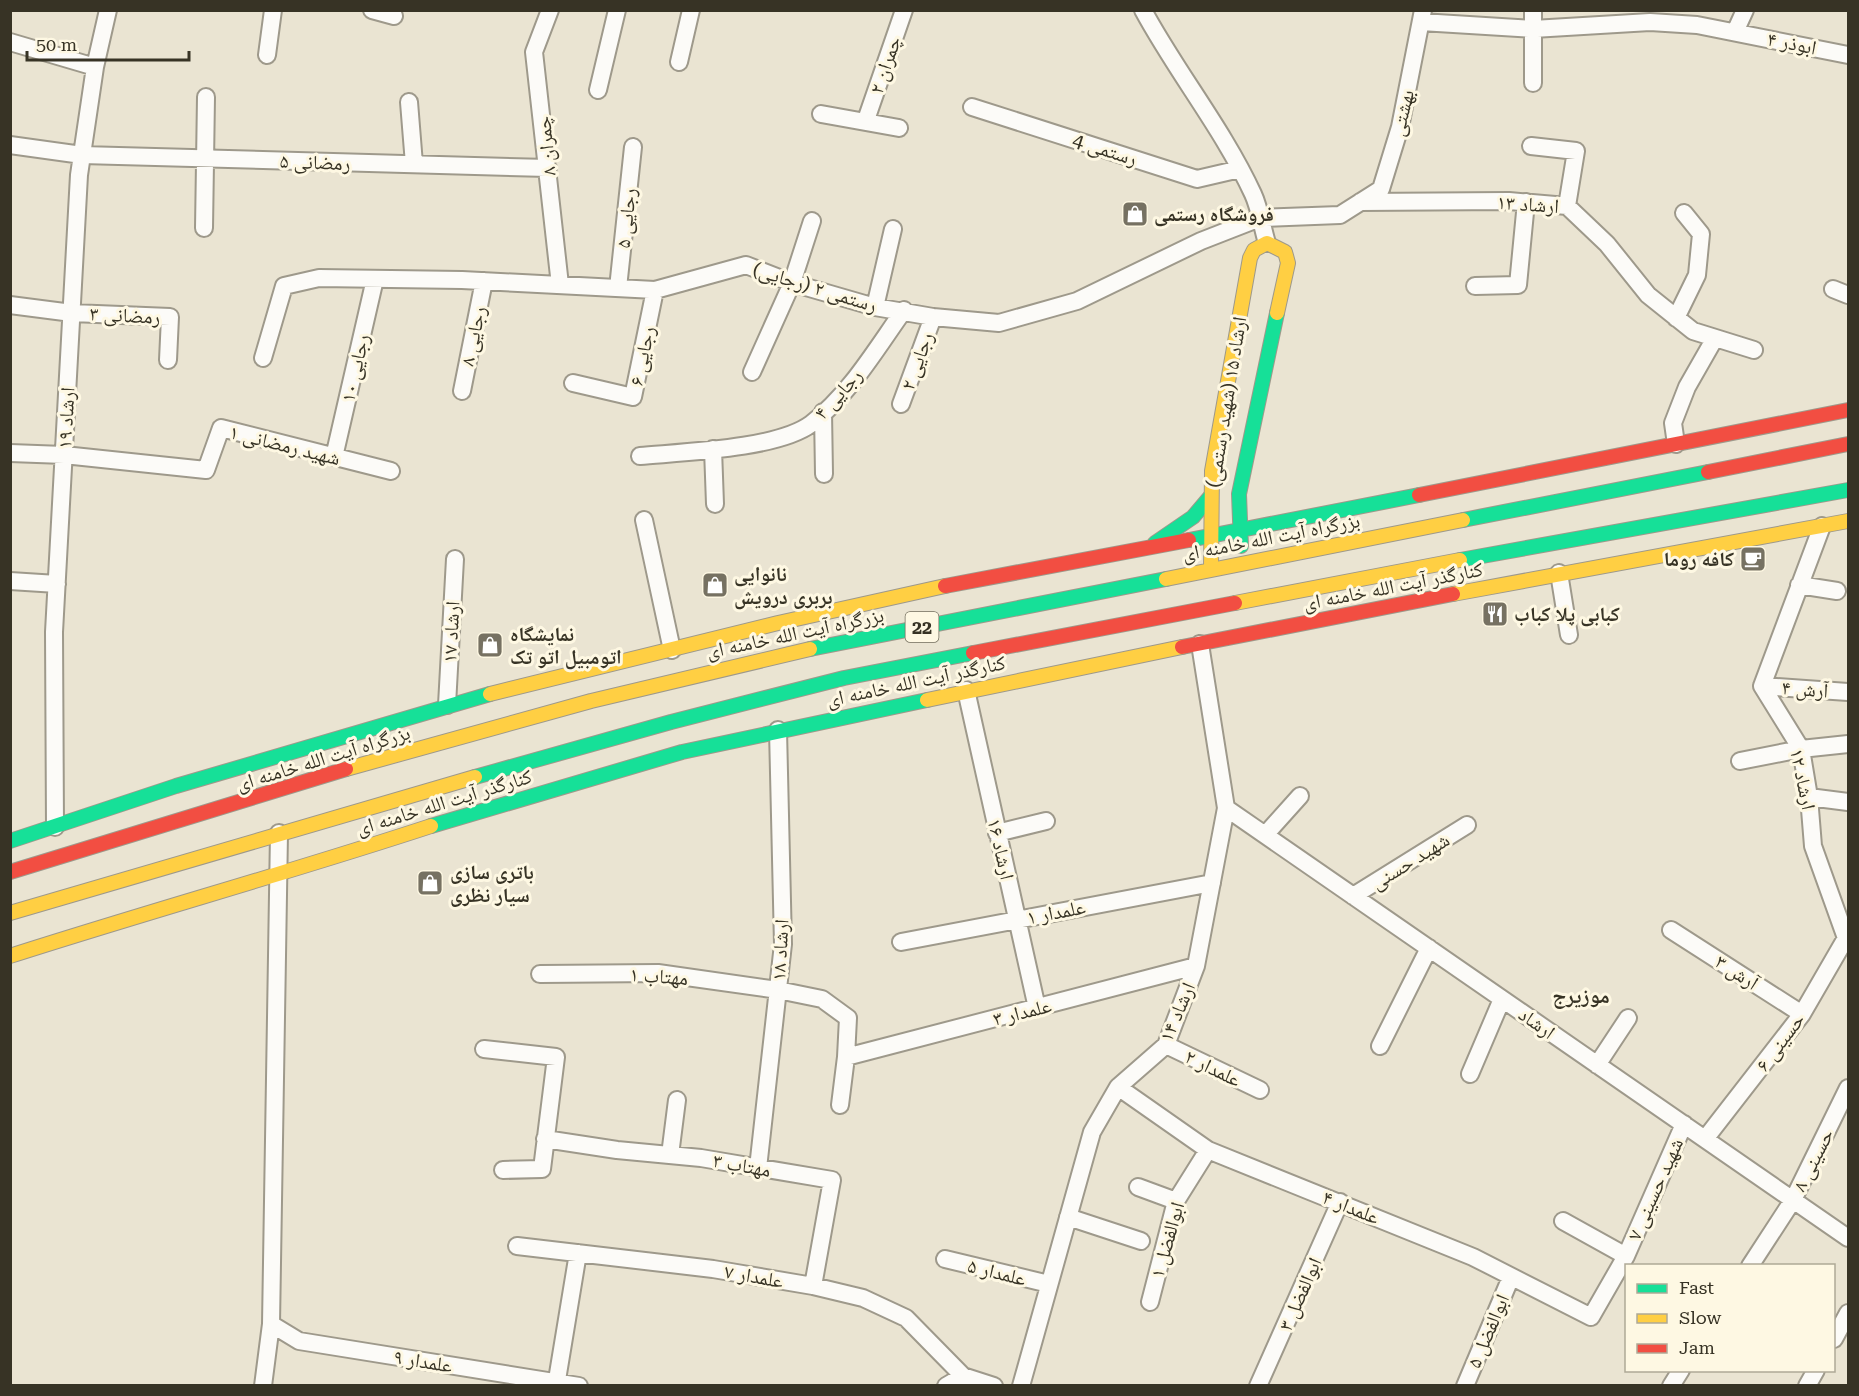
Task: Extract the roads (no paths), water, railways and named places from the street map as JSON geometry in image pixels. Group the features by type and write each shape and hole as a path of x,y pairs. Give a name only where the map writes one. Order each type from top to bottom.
{"main road":[{"name":"ارشاد ۱۵ (شهید رستمی)","path":"1211,569 1212,471 1250,258 1254,250 1267,243 1285,252 1288,263 1239,494 1241,563"},
{"path":"10,841 55,827 178,804 352,751 447,705 570,690 672,650 782,638 1008,572 1210,536 1302,516 1543,486 1676,444 1848,410"},
{"name":"بزرگراه آیت الله خامنه ای","path":"10,872 178,804 352,751 570,690 678,678 782,638 1211,569 1543,486 1848,444"},
{"path":"1212,471 1219,484 1223,485 1230,486 1242,476"},
{"name":"22","path":"10,913 34,912 279,833 676,737 844,678 902,686 1487,571 1848,490"},
{"path":"1239,494 1259,509 1302,516"},
{"path":"1147,548 1193,517 1210,497"},
{"name":"کنارگذر آیت الله خامنه ای","path":"10,956 43,940 278,876 465,814 676,737 778,730 902,686 966,690 1200,644 1487,571 1559,573 1848,521"},
{"path":"844,678 849,705"}],"street":[{"name":"ارشاد ۱۹","path":"55,827 54,632 82,155 95,67 108,10"},
{"path":"267,55 273,10"},
{"path":"372,10 394,16"},
{"name":"چمران ۸","path":"550,10 534,52 560,285"},
{"path":"598,90 617,10"},
{"path":"680,62 691,10"},
{"name":"چمران ۲","path":"866,120 903,10"},
{"path":"1143,10 1163,47 1240,169 1254,196 1267,243"},
{"path":"1533,10 1533,82"},
{"path":"1735,32 1745,10"},
{"name":"ابوذر ۴","path":"1422,16 1533,29 1650,22 1697,25 1848,55"},
{"name":"بهشتی","path":"1260,218 1340,215 1381,189 1400,127 1422,16"},
{"path":"10,42 95,67"},
{"path":"204,228 206,97"},
{"path":"409,102 414,164"},
{"name":"رستمی 4","path":"972,107 1197,179 1240,169"},
{"path":"821,114 866,120 899,128"},
{"name":"رمضانی ۵","path":"10,145 82,155 548,168"},
{"path":"1531,146 1576,151 1567,206"},
{"name":"رجایی ۵","path":"618,288 633,147"},
{"name":"ارشاد ۱۳","path":"1359,202 1526,202 1567,206 1607,244 1648,296 1676,318 1693,331 1754,350"},
{"path":"1475,286 1518,285 1526,202"},
{"path":"1676,318 1697,275 1701,234 1684,213"},
{"name":"رستمی ۲ (رجایی)","path":"264,358 284,286 319,278 484,281 655,290 746,265 792,283 875,307 904,310 933,318 999,323 1077,301 1201,241 1260,218"},
{"path":"752,372 792,283 812,222"},
{"path":"875,307 893,229"},
{"name":"رجایی ۱۰","path":"334,457 375,279"},
{"name":"رجایی ۸","path":"462,391 484,281"},
{"name":"رجایی ۶","path":"573,383 633,397 655,290"},
{"path":"10,305 72,313"},
{"name":"رجایی ۴","path":"640,456 766,442 810,425 848,388 904,310"},
{"name":"رمضانی ۳","path":"72,313 170,317 168,360"},
{"name":"رجایی ۲","path":"901,404 933,318"},
{"path":"1676,444 1673,423 1687,387 1715,338"},
{"path":"823,412 824,474"},
{"name":"شهید رمضانی ۱","path":"64,455 206,470 221,428 391,471"},
{"path":"713,449 715,504"},
{"path":"10,453 64,455"},
{"path":"644,520 672,650"},
{"path":"1762,686 1822,526"},
{"name":"ارشاد ۱۷","path":"447,705 455,559"},
{"path":"1559,573 1569,635"},
{"path":"10,580 57,584"},
{"path":"1799,585 1837,591"},
{"name":"ارشاد ۱۴","path":"1021,1386 1092,1132 1118,1087 1167,1045 1197,966 1226,808 1200,644"},
{"name":"آرش ۴","path":"1762,686 1848,692"},
{"name":"ارشاد ۱۲","path":"1762,686 1801,749 1809,797 1813,846 1832,905 1846,938"},
{"name":"ارشاد ۱۶","path":"966,690 1037,1008"},
{"name":"ارشاد ۱۸","path":"758,1168 783,944 778,730"},
{"path":"1740,761 1801,749 1848,744"},
{"path":"1265,836 1300,796"},
{"path":"1809,797 1848,802"},
{"name":"ارشاد","path":"1226,808 1848,1238"},
{"path":"997,832 1046,821"},
{"name":"شهید حسنی","path":"1353,896 1467,825"},
{"path":"263,1386 271,1324 279,833"},
{"name":"علمدار ۱","path":"901,942 1212,883"},
{"path":"1832,905 1848,914"},
{"name":"آرش ۳","path":"1671,930 1802,1014"},
{"name":"حسینی ۶","path":"1705,1139 1802,1014 1846,938"},
{"path":"1380,1046 1429,948"},
{"name":"علمدار ۳","path":"846,1057 1197,966"},
{"name":"مهتاب ۱","path":"540,974 658,973 778,990 822,999 848,1018 846,1057"},
{"path":"1470,1074 1502,999"},
{"path":"1597,1065 1628,1018"},
{"name":"علمدار ۲","path":"1167,1045 1260,1090"},
{"path":"484,1049 556,1057 542,1169 503,1170"},
{"path":"840,1105 846,1057"},
{"name":"علمدار ۴","path":"1118,1087 1208,1150 1473,1257 1592,1317"},
{"name":"حسینی ۸","path":"1751,1264 1793,1200 1848,1088"},
{"path":"670,1155 677,1100"},
{"name":"شهید حسینی ۷","path":"1592,1317 1626,1256 1684,1124"},
{"name":"مهتاب ۳","path":"545,1139 616,1150 670,1155 831,1180 813,1286"},
{"name":"ابوالفضل ۱","path":"1150,1302 1176,1201 1208,1150"},
{"path":"1138,1187 1176,1201"},
{"name":"ابوالفضل ۳","path":"1258,1386 1340,1202"},
{"path":"1068,1217 1141,1241"},
{"path":"1563,1221 1626,1256"},
{"name":"علمدار ۷","path":"517,1245 713,1269 813,1286 863,1298 906,1318 963,1376"},
{"path":"556,1384 578,1253"},
{"name":"علمدار ۵","path":"945,1259 1049,1284"},
{"name":"ابوالفضل ۵","path":"1465,1386 1511,1276"},
{"path":"1835,1336 1848,1313"},
{"name":"علمدار ۹","path":"271,1324 299,1341 579,1386"},
{"path":"1671,1386 1680,1372"},
{"path":"1807,1386 1815,1372"},
{"path":"946,1386 963,1376 994,1386"}],"place":[{"name":"فروشگاه رستمی","path":"1135,214"},
{"name":"کافه روما","path":"1753,559"},
{"name":"نانوایی بربری درویش","path":"715,585"},
{"name":"کبابی پلا کباب","path":"1495,614"},
{"name":"نمایشگاه اتومبیل اتو تک","path":"490,645"},
{"name":"باتری سازی سیار نظری","path":"430,883"}],"district":[{"name":"موزیرج","path":"1581,996"}]}
